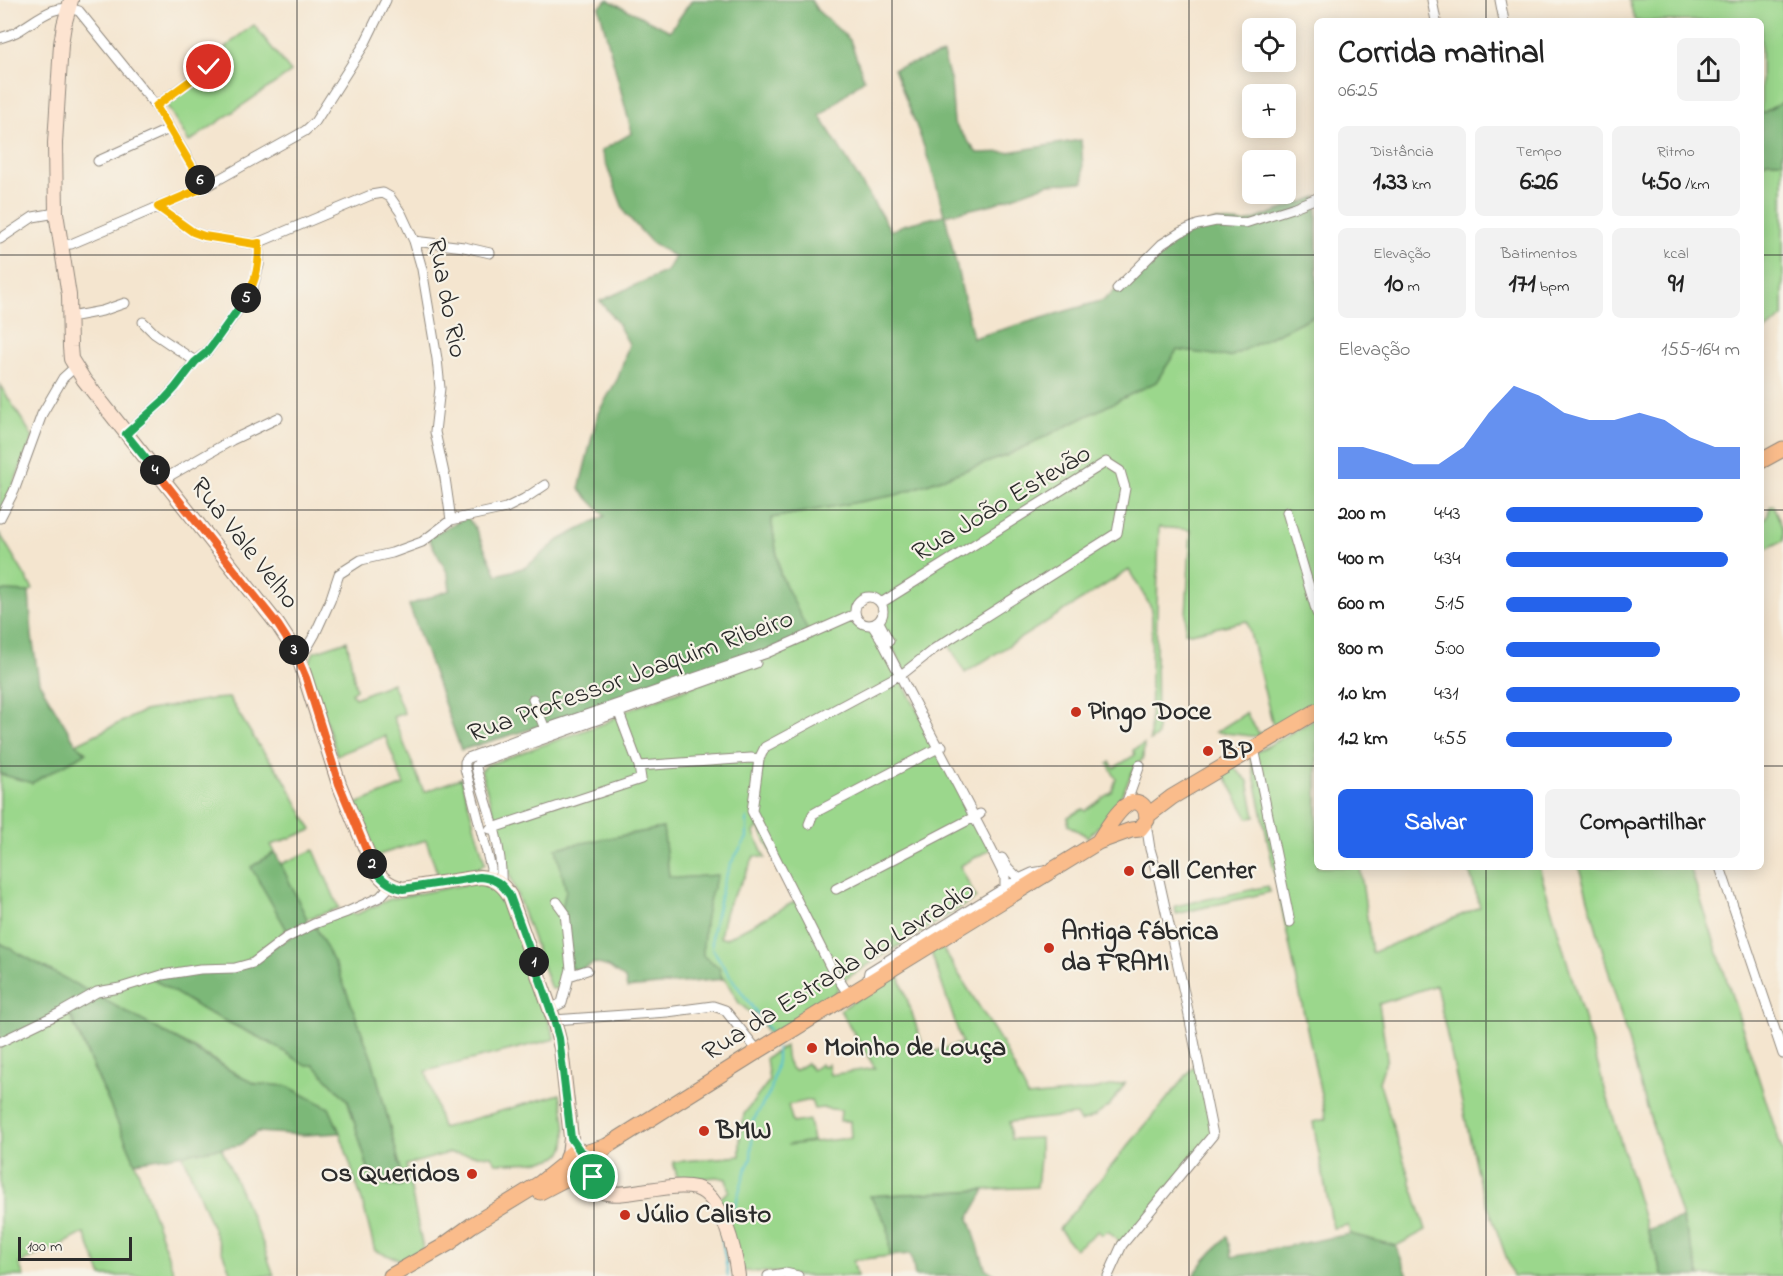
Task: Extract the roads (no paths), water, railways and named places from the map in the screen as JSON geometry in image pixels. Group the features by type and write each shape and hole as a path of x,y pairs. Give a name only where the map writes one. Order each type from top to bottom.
{"main road":[{"path":"1764,459 1783,449"},
{"name":"Rua da Estrada do Lavradio","path":"391,1276 443,1246 472,1224 565,1179 580,1163 758,1051 844,989 867,984 1098,842 1136,815 1172,797 1314,713"},
{"name":"Rua da Estrada do Lavradio","path":"1098,842 1136,815"}],"street":[{"path":"61,245 71,244 205,187 305,131 315,122 364,45 386,0"},
{"path":"1432,0 1435,18"},
{"path":"1500,0 1503,18"},
{"path":"0,38 17,32 31,22 70,4 79,11 156,106 205,187"},
{"name":"Rua Vale Velho","path":"70,4 61,44 55,143 56,213 69,296 71,359 126,434 278,625 296,652 339,784 372,864 378,874 391,885"},
{"path":"156,106 209,67 215,52"},
{"path":"98,160 169,129"},
{"name":"Rua do Rio","path":"158,207 193,232 204,236 255,244 371,195 383,193 390,197 414,241 422,269 440,388 435,432 451,520"},
{"path":"1117,289 1162,244 1181,232 1197,225 1216,221 1245,224 1314,199"},
{"path":"0,239 33,217 56,213"},
{"path":"414,241 464,247 490,253"},
{"path":"126,434 163,401 216,340 252,288 260,265 259,243"},
{"path":"70,317 102,311 125,303"},
{"path":"143,322 155,334 195,362"},
{"path":"0,518 14,491 42,414 63,378 75,367"},
{"path":"164,482 171,475 232,440 278,418"},
{"name":"Rua João Estevão","path":"881,603 1106,462 1120,471 1125,488 1117,533 934,649 902,674"},
{"path":"296,652 310,644 330,601 339,574 361,560 392,553 422,542 451,520 506,508 524,500 545,485"},
{"path":"1287,512 1314,603"},
{"path":"871,597 881,603 883,613 875,624 867,626 856,617 856,604 862,599 871,597"},
{"name":"Rua Professor Joaquim Ribeiro","path":"496,881 502,868 477,772 476,766 479,762 744,668 856,617"},
{"name":"Rua Professor Joaquim Ribeiro","path":"496,881 465,768 468,758 545,729 767,653 856,617"},
{"path":"875,624 977,815 1008,868 1019,879"},
{"path":"844,989 752,811 759,759 765,747 902,674"},
{"path":"533,699 545,729"},
{"path":"482,831 641,779 639,766 619,713"},
{"path":"808,824 813,814 941,746"},
{"path":"1254,748 1290,922"},
{"path":"639,766 759,759"},
{"path":"1108,1276 1122,1245 1213,1135 1159,880 1149,843 1136,815 1132,787 1140,765"},
{"path":"476,811 488,808"},
{"path":"977,815 1005,877 1005,888"},
{"path":"836,889 977,815"},
{"path":"867,984 869,972 1019,879 1032,873 1052,870"},
{"path":"1721,870 1783,1054"},
{"path":"0,1042 97,992 120,988 162,975 200,969 235,968 253,963 286,938 380,897 391,885 403,889 480,877 496,881 510,896 552,1014 561,1048 571,1138 580,1163 596,1188 606,1193 678,1187 703,1191 713,1200 722,1218 731,1242 738,1276"},
{"path":"552,1014 562,1003 571,969 565,913 557,902"},
{"path":"569,976 587,970"},
{"path":"552,1014 667,1012 713,1006 725,1010 758,1051"},
{"path":"768,1276 785,1273 798,1276"}],"waterway":[{"path":"747,818 747,838 731,863 723,884 712,933 712,948 772,1034"},
{"path":"731,1219 751,1159 753,1121 771,1090 777,1048"},
{"path":"721,1232 728,1276"}],"place":[{"name":"Pingo Doce","path":"1076,712"},
{"name":"BP","path":"1208,751"},
{"name":"Call Center","path":"1129,871"},
{"name":"Antiga fábrica da FRAMI","path":"1049,948"},
{"name":"Moinho de Louça","path":"812,1048"},
{"name":"BMW","path":"704,1131"},
{"name":"Os Queridos","path":"472,1174"},
{"name":"Júlio Calisto","path":"625,1215"}]}
